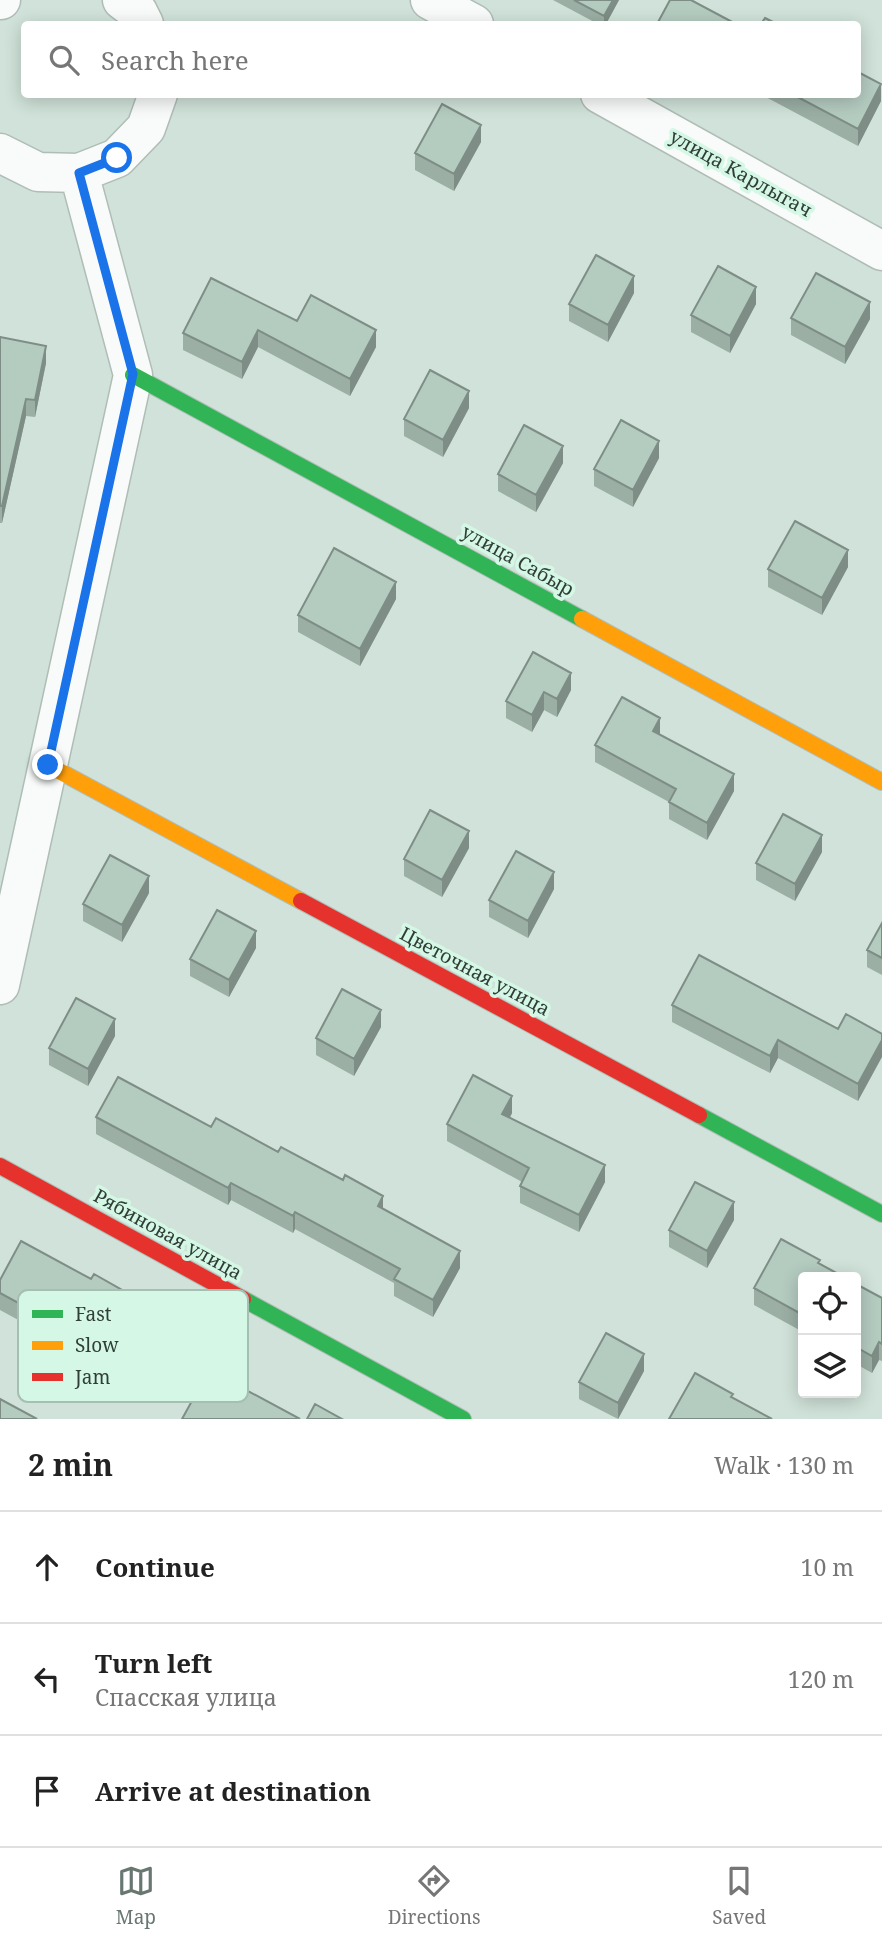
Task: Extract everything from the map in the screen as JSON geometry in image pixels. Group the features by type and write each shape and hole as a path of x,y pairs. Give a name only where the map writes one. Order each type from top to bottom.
{"street":[{"path":"430,0 468,21"},
{"path":"0,153 38,172 79,173 117,158 146,128 157,98"},
{"name":"улица Карлыгач","path":"607,98 882,251"},
{"path":"0,985 133,374 79,173"},
{"name":"улица Сабыр","path":"133,374 882,782"},
{"name":"Цветочная улица","path":"48,765 882,1214"},
{"name":"Рябиновая улица","path":"0,1167 226,1290"},
{"name":"Рябиновая улица","path":"248,1302 463,1419"}],"building":[{"path":"574,0 613,0 604,16"},
{"path":"670,0 691,0 730,21 659,21"},
{"path":"861,74 881,84 858,129 800,98 861,98"},
{"path":"442,104 481,125 454,174 415,153"},
{"path":"596,255 634,276 608,325 569,304"},
{"path":"718,266 756,287 730,336 691,315"},
{"path":"816,273 870,302 845,347 791,318"},
{"path":"211,278 297,321 311,295 376,330 350,379 258,330 242,362 183,333"},
{"path":"0,337 46,346 35,400 26,399 2,506 0,506"},
{"path":"430,370 469,391 443,440 404,419"},
{"path":"621,420 659,441 633,490 594,469"},
{"path":"524,425 563,446 536,495 498,474"},
{"path":"795,521 848,550 822,598 768,569"},
{"path":"334,548 396,582 360,649 298,615"},
{"path":"533,652 571,673 557,699 544,692 532,715 506,701"},
{"path":"622,697 660,718 653,731 734,774 707,823 669,802 676,789 595,745"},
{"path":"430,810 469,831 442,880 404,859"},
{"path":"783,814 822,835 795,884 756,863"},
{"path":"516,851 554,872 528,921 489,900"},
{"path":"110,855 149,876 122,925 83,904"},
{"path":"217,910 256,931 229,980 190,959"},
{"path":"882,923 882,958 867,950"},
{"path":"699,955 838,1029 846,1014 882,1034 882,1040 858,1084 778,1040 770,1056 672,1005"},
{"path":"342,989 381,1010 354,1059 316,1038"},
{"path":"76,998 115,1019 88,1069 49,1048"},
{"path":"473,1075 512,1096 502,1114 605,1165 579,1215 520,1186 529,1168 447,1124"},
{"path":"118,1077 211,1127 216,1118 278,1152 281,1147 343,1180 345,1175 383,1196 378,1206 460,1251 433,1300 394,1279 400,1269 295,1212 293,1216 231,1183 228,1188 96,1117"},
{"path":"695,1182 734,1202 707,1251 669,1230"},
{"path":"781,1239 820,1260 818,1263 835,1272 798,1272 798,1312 754,1288"},
{"path":"21,1241 91,1279 94,1274 122,1290 18,1290 18,1303 0,1293 0,1280"},
{"path":"861,1287 882,1298 882,1344 879,1342 872,1356 861,1350"},
{"path":"606,1333 644,1354 618,1403 579,1382"},
{"path":"695,1373 733,1394 731,1397 772,1419 669,1419"},
{"path":"248,1391 300,1419 182,1419 191,1402 248,1402"},
{"path":"0,1399 37,1419 0,1419"},
{"path":"315,1404 342,1419 307,1419"}],"traffic: fast":[{"path":"133,375 582,619"},
{"path":"699,1115 882,1214"},
{"path":"248,1302 463,1419"}],"traffic: slow":[{"path":"582,619 882,782"},
{"path":"48,765 301,901"}],"traffic: jam":[{"path":"301,901 699,1115"},
{"path":"0,1166 227,1290"}],"route":[{"path":"48,765 133,374 79,173 117,158"}]}
